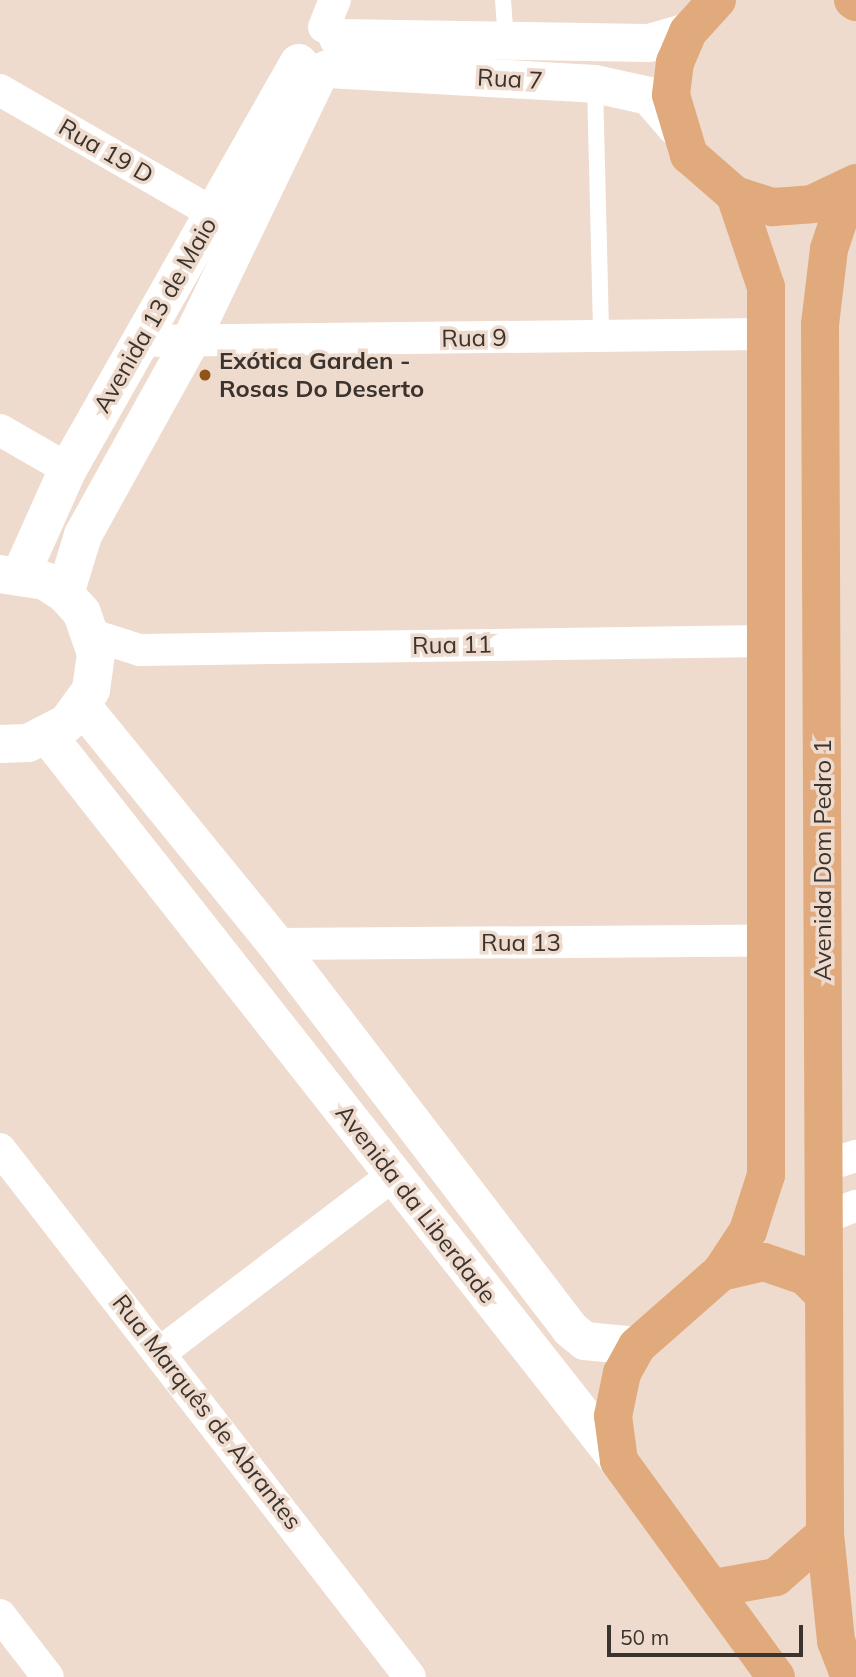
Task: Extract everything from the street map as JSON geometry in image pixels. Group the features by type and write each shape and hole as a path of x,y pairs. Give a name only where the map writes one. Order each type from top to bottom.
{"highway":[{"path":"717,0 688,32 675,62 676,127 690,155 735,195 773,206 812,204 852,186"},
{"name":"Avenida Dom Pedro 1","path":"825,1534 821,1292 840,1212 840,1161 820,324 829,249 852,186"},
{"path":"619,1461 612,1416 622,1373 637,1346 721,1272 748,1231 766,1175 766,287 735,195"},
{"path":"721,1272 775,1264 805,1276 821,1292"},
{"name":"Avenida da Liberdade","path":"619,1461 714,1588 776,1677"},
{"path":"714,1588 776,1577 825,1534"},
{"path":"825,1534 835,1641 850,1677"}],"main road":[{"name":"Rua 7","path":"324,45 506,41 649,43 688,32"},
{"name":"Rua 7","path":"324,45 595,84 649,96 676,127"},
{"name":"Avenida 13 de Maio","path":"10,574 213,213 324,45"},
{"name":"Avenida 13 de Maio","path":"65,594 83,535 189,344 324,45"},
{"path":"10,574 65,594"},
{"name":"Avenida da Liberdade","path":"65,594 90,671 276,944 570,1329 585,1341 637,1346"},
{"path":"0,744 48,736 90,671"},
{"name":"Avenida da Liberdade","path":"48,736 619,1461"}],"street":[{"name":"Rua 19 D","path":"0,90 213,213"},
{"name":"Rua 9","path":"139,341 189,344 766,334"},
{"path":"0,430 68,469"},
{"name":"Rua 11","path":"90,671 140,650 764,641"},
{"name":"Rua 13","path":"276,944 765,941"},
{"name":"Rua Marquês de Abrantes","path":"0,1149 161,1352 410,1677"},
{"path":"161,1352 393,1175"},
{"path":"0,1615 48,1677"}],"lane":[{"path":"503,0 506,41"},
{"path":"595,84 601,336"}],"place":[{"name":"Exótica Garden - Rosas Do Deserto","path":"205,375"}]}
